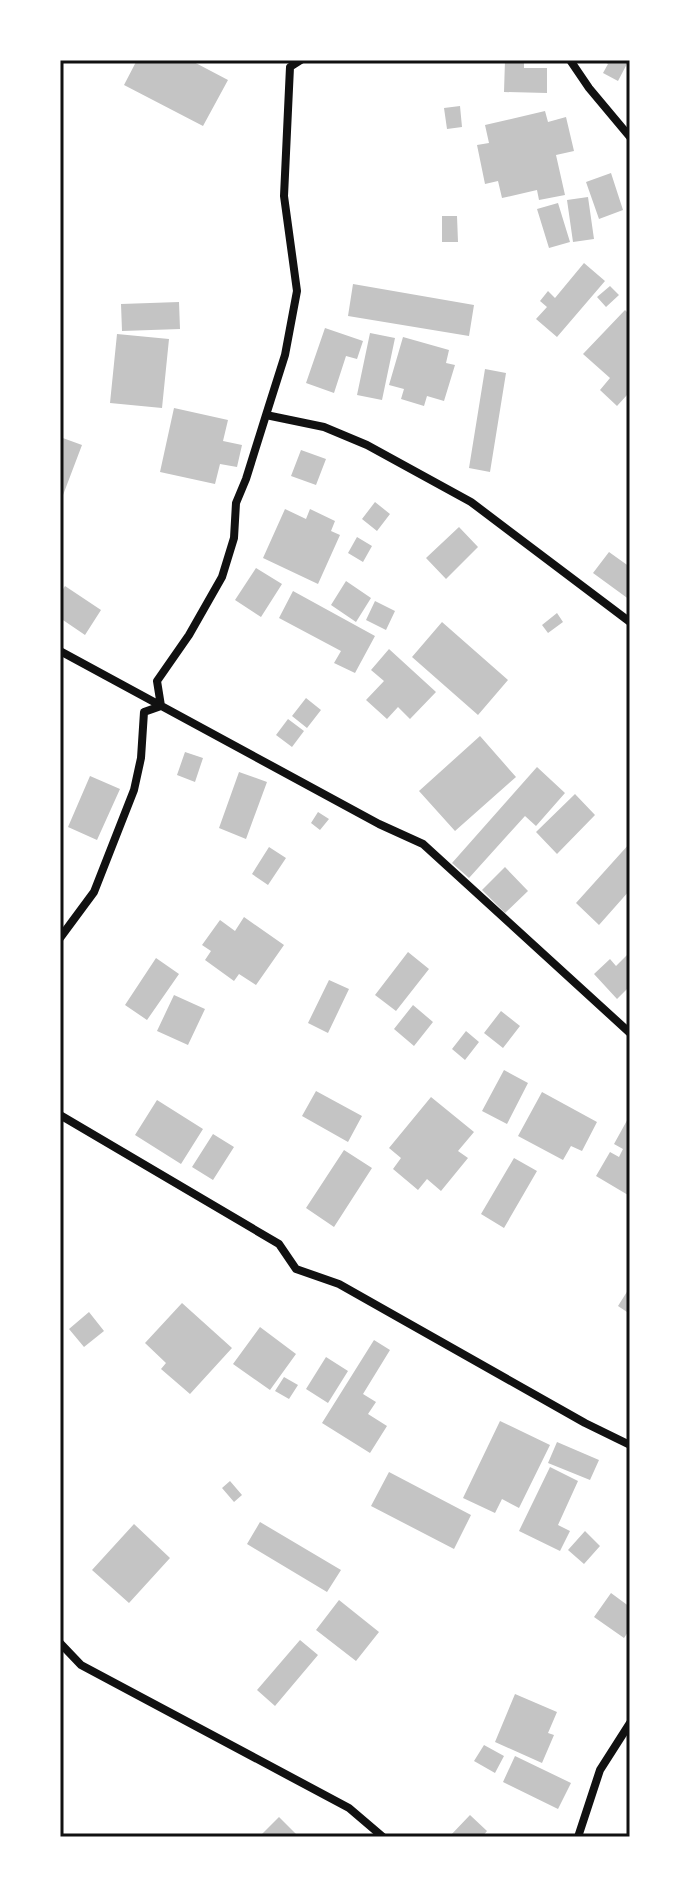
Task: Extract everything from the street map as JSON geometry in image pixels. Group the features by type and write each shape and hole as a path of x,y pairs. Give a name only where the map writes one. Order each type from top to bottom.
{"street":[{"path":"161,706 157,681 189,635 222,577 234,538 236,503 285,355 297,291 284,196 290,67 301,60"},
{"path":"570,60 630,137"},
{"path":"266,415 324,427 353,439 471,502 630,622"},
{"path":"60,651 379,824 423,844 630,1033"},
{"path":"60,938 94,892 105,868 134,790 141,758 144,712 161,706"},
{"path":"60,1115 279,1244 296,1269 339,1284 585,1423 630,1445"},
{"path":"60,1643 81,1665 349,1808 383,1837"},
{"path":"578,1837 600,1770 630,1723"}],"building":[{"path":"137,60 190,60 228,80 203,126 124,85"},
{"path":"505,60 524,60 524,68 547,68 547,93 504,92"},
{"path":"601,60 629,60 618,81 603,73 608,64"},
{"path":"460,106 462,127 447,129 444,108"},
{"path":"545,111 548,122 566,117 574,151 556,155 565,195 539,200 537,190 502,198 498,181 485,184 477,145 489,143 485,125"},
{"path":"611,173 623,210 599,219 586,182"},
{"path":"588,197 594,239 573,242 567,200"},
{"path":"558,203 570,242 549,248 537,209"},
{"path":"442,216 457,216 458,242 442,242"},
{"path":"584,263 605,281 557,337 536,319 547,307 540,301 548,291 555,298"},
{"path":"353,284 474,305 469,336 348,316"},
{"path":"610,286 619,295 606,307 597,297"},
{"path":"179,302 180,329 122,331 121,304"},
{"path":"625,310 630,315 630,397 627,395 617,406 600,390 610,378 583,354"},
{"path":"325,328 363,341 357,359 346,356 334,393 306,383"},
{"path":"370,333 395,338 382,400 357,395"},
{"path":"117,334 169,339 162,408 110,403"},
{"path":"403,337 449,350 446,363 455,365 444,401 427,396 424,406 401,399 404,389 389,385"},
{"path":"485,369 506,373 490,472 469,468"},
{"path":"174,408 228,420 223,441 242,445 237,467 220,464 215,484 160,472"},
{"path":"60,437 82,445 60,503"},
{"path":"301,450 326,459 316,485 291,476"},
{"path":"375,502 390,514 377,531 362,519"},
{"path":"285,509 306,519 310,509 335,521 331,531 340,535 318,584 263,558"},
{"path":"459,527 478,547 446,579 426,558"},
{"path":"357,537 372,546 363,562 348,553"},
{"path":"609,552 630,567 630,600 593,573"},
{"path":"256,568 282,584 261,617 235,600"},
{"path":"346,581 371,598 356,622 331,605"},
{"path":"65,586 101,610 85,635 60,618 60,594"},
{"path":"293,591 375,636 355,673 334,663 341,651 279,618"},
{"path":"375,601 395,611 386,630 366,620"},
{"path":"557,613 563,622 548,633 542,625"},
{"path":"442,622 508,680 478,715 412,657"},
{"path":"389,649 436,692 410,719 398,707 387,719 366,700 384,681 371,670"},
{"path":"306,698 321,710 307,728 292,716"},
{"path":"288,719 304,731 292,747 276,735"},
{"path":"480,736 516,777 455,831 419,791"},
{"path":"185,752 203,758 195,782 177,775"},
{"path":"537,767 565,793 536,826 525,816 469,878 452,863"},
{"path":"239,772 267,782 246,839 219,828"},
{"path":"90,776 120,789 97,840 68,827"},
{"path":"575,794 595,815 557,854 536,832"},
{"path":"318,812 329,819 320,830 311,823"},
{"path":"630,843 630,890 599,925 576,903"},
{"path":"269,847 286,858 268,885 252,874"},
{"path":"505,867 528,891 505,913 482,890"},
{"path":"244,917 284,945 256,985 239,974 234,981 205,960 211,951 202,945 220,920 235,931"},
{"path":"408,952 429,969 396,1011 375,995"},
{"path":"630,952 630,986 617,999 594,974 610,959 616,966"},
{"path":"156,958 179,974 147,1020 125,1005"},
{"path":"329,980 349,989 328,1033 308,1023"},
{"path":"174,995 205,1009 188,1045 157,1031"},
{"path":"413,1005 433,1022 414,1046 394,1029"},
{"path":"501,1011 520,1026 503,1048 484,1033"},
{"path":"466,1031 479,1042 465,1060 452,1049"},
{"path":"504,1070 528,1083 507,1124 482,1111"},
{"path":"316,1091 362,1116 348,1142 302,1116"},
{"path":"542,1092 597,1122 582,1151 571,1146 563,1160 518,1136"},
{"path":"431,1097 474,1132 458,1151 468,1158 441,1191 427,1179 418,1190 393,1169 401,1158 389,1148"},
{"path":"157,1100 203,1129 181,1164 135,1135"},
{"path":"630,1115 628,1195 596,1176 610,1152 619,1157 623,1149 614,1144"},
{"path":"213,1134 234,1147 213,1180 192,1167"},
{"path":"344,1150 372,1168 334,1227 306,1208"},
{"path":"514,1158 537,1171 504,1228 481,1214"},
{"path":"630,1287 630,1314 618,1306"},
{"path":"182,1303 232,1348 190,1394 161,1369 166,1363 145,1343"},
{"path":"89,1312 104,1331 84,1347 69,1329"},
{"path":"260,1327 296,1354 270,1390 233,1364"},
{"path":"374,1340 390,1350 363,1394 376,1402 368,1414 387,1426 370,1453 322,1423"},
{"path":"326,1357 348,1371 328,1403 306,1389"},
{"path":"284,1377 298,1385 289,1399 275,1391"},
{"path":"500,1421 550,1445 519,1508 502,1499 495,1513 463,1498"},
{"path":"557,1442 599,1460 590,1480 548,1463"},
{"path":"550,1467 578,1481 558,1525 570,1531 560,1551 519,1531"},
{"path":"389,1472 471,1515 454,1549 371,1506"},
{"path":"230,1481 242,1495 234,1502 222,1488"},
{"path":"260,1522 341,1570 327,1592 247,1544"},
{"path":"134,1524 170,1558 129,1603 92,1570"},
{"path":"585,1531 600,1546 584,1564 568,1550"},
{"path":"611,1593 630,1607 630,1629 624,1638 594,1617"},
{"path":"339,1600 379,1632 356,1661 316,1630"},
{"path":"300,1640 318,1655 275,1706 257,1690"},
{"path":"515,1694 557,1712 548,1733 554,1735 542,1763 495,1742"},
{"path":"484,1745 504,1756 495,1773 474,1761"},
{"path":"515,1756 571,1783 558,1809 503,1782"},
{"path":"470,1815 487,1831 482,1837 449,1837"},
{"path":"279,1817 299,1837 259,1837"}]}
